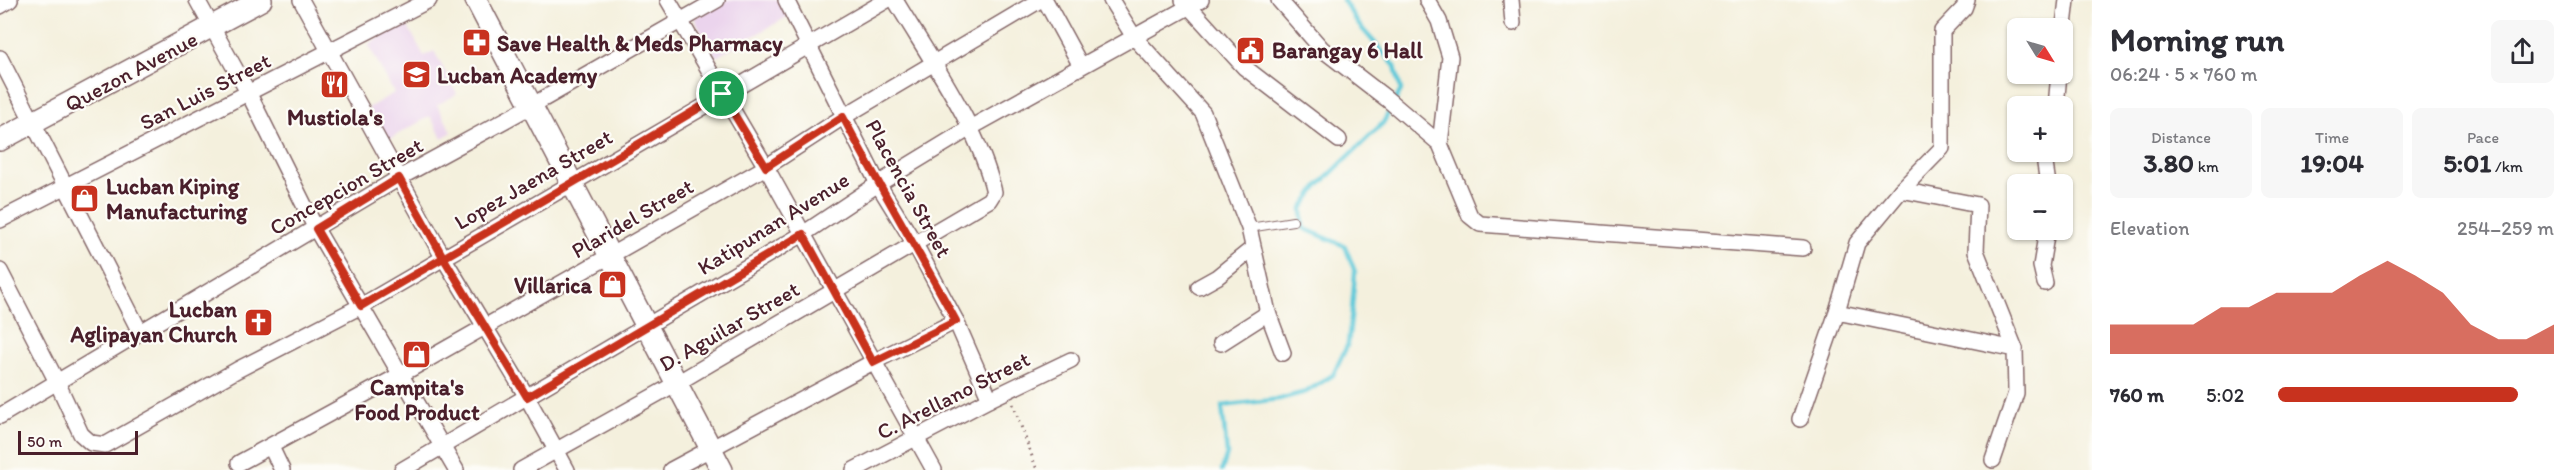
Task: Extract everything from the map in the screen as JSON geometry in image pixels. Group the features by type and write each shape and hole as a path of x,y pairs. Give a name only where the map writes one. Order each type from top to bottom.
{"main road":[{"name":"Quezon Avenue","path":"0,140 261,0"},
{"path":"476,0 723,470"}],"street":[{"path":"0,6 10,0"},
{"path":"196,0 249,94 316,229 456,470"},
{"path":"301,0 328,53 443,257 527,397 567,470"},
{"name":"San Luis Street","path":"0,220 429,0"},
{"path":"668,0 766,167 934,470"},
{"name":"Concepcion Street","path":"0,416 399,178 717,0"},
{"name":"Placencia Street","path":"786,0 878,184 915,244 956,321 990,399"},
{"name":"Lopez Jaena Street","path":"57,382 81,434 91,443 105,445 237,370 361,306 443,257 573,185 722,94 887,0"},
{"path":"895,0 970,128"},
{"name":"Plaridel Street","path":"239,463 400,375 766,167 843,117 1040,0"},
{"path":"1045,0 1081,66"},
{"path":"1111,0 1134,36 1203,113 1249,228 1268,313 1283,353"},
{"path":"1279,0 1323,49 1405,113 1440,144 1470,216 1480,224 1803,248"},
{"path":"1427,0 1439,21 1449,57 1440,144"},
{"path":"1510,0 1513,23"},
{"path":"1800,419 1838,312 1857,243 1901,190 1942,148 1942,31 1965,8 1966,0"},
{"path":"2065,18 2067,0"},
{"path":"1191,2 1244,67 1339,140"},
{"name":"Katipunan Avenue","path":"402,470 803,234 878,184 970,128 1191,2"},
{"path":"0,58 140,332"},
{"name":"D. Aguilar Street","path":"520,470 677,383 989,200 994,192 991,180 970,128"},
{"path":"1901,190 1978,205 1976,251 2015,349 2016,393 1993,460"},
{"path":"2045,240 2041,266 2045,283"},
{"path":"1199,287 1217,277 1253,248"},
{"path":"0,271 57,382"},
{"path":"1838,312 2015,349"},
{"path":"1221,343 1268,313"},
{"path":"670,470 873,362 956,321"},
{"name":"C. Arellano Street","path":"854,470 990,399 1071,360"},
{"path":"271,447 282,470"}],"lane":[{"path":"1249,228 1293,221"}],"path":[{"path":"1008,391 1037,470"}],"shaded area":[{"path":"727,0 780,0 789,16 716,57 694,18"},
{"name":"Lucban Academy","path":"406,23 424,56 434,51 457,94 437,105 452,132 442,138 430,116 386,141 368,108 394,93 368,44"}],"waterway":[{"path":"1222,470 1227,454 1222,406 1279,399 1306,392 1333,375 1348,344 1355,272 1345,246 1303,228 1302,208 1318,186 1383,123 1401,90 1395,66 1359,25 1343,0"}],"place":[{"name":"Save Health & Meds Pharmacy","path":"476,43"},
{"name":"Barangay 6 Hall","path":"1251,50"},
{"name":"Lucban Academy","path":"416,75"},
{"name":"Mustiola's","path":"335,85"},
{"name":"Lucban Kiping Manufacturing","path":"85,199"},
{"name":"Villarica","path":"613,285"},
{"name":"Lucban Aglipayan Church","path":"258,322"},
{"name":"Campita's Food Product","path":"417,355"}],"route":[{"path":"722,94 573,185 443,257 361,306 316,229 399,178 443,257 527,397 803,234 873,362 956,321 915,244 878,184 843,117 766,167 722,94"}]}
